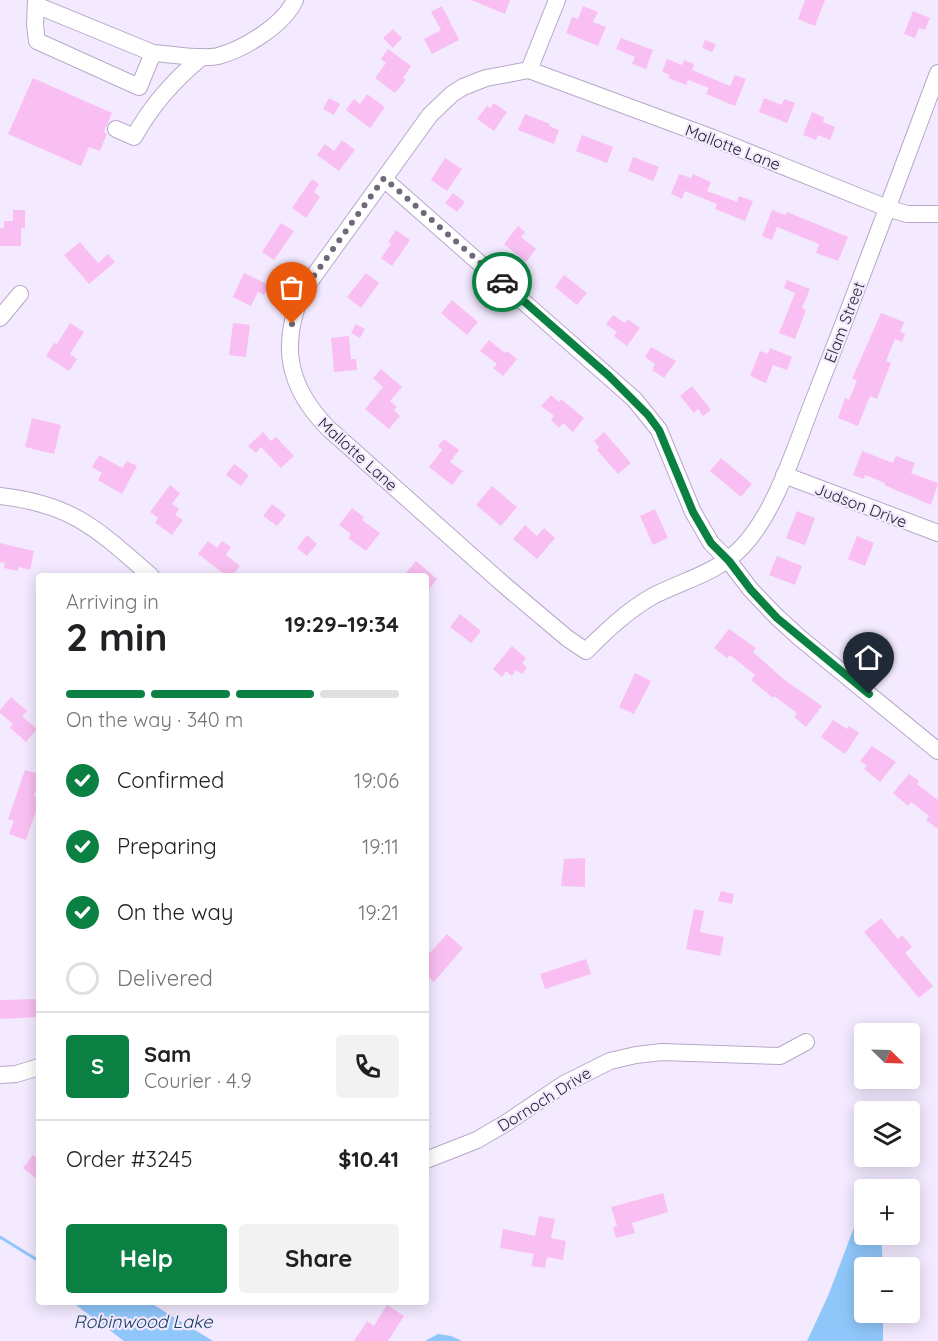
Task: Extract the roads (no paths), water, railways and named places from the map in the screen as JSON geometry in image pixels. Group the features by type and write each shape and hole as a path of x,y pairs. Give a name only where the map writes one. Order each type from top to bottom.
{"street":[{"path":"153,53 140,87 37,41 36,3 153,53 202,57 218,56 258,38 292,9 295,0"},
{"path":"529,70 557,0"},
{"path":"116,129 134,136 142,121 158,101 186,70 202,57"},
{"name":"Mallotte Lane","path":"729,561 651,597 606,631 586,651 567,638 503,584 316,416 301,393 291,369 290,342 296,308 303,291 430,115 452,94 486,78 529,70 713,138 887,208 908,214 938,214"},
{"name":"Elam Street","path":"729,561 752,536 773,501 938,73"},
{"path":"384,178 609,376 648,415 659,430 693,512 711,543 729,561 751,590 777,618 938,751"},
{"path":"0,318 20,294"},
{"name":"Judson Drive","path":"784,475 938,533"},
{"path":"0,496 48,505 89,524 147,573"},
{"name":"Dornoch Drive","path":"429,1159 477,1140 507,1123 564,1084 610,1061 662,1052 780,1056 806,1042"},
{"path":"0,1075 36,1069"}],"water":[{"path":"854,1227 854,1245 882,1245 882,1257 854,1257 854,1323 883,1323 883,1341 807,1341 828,1296"},
{"name":"Robinwood Lake","path":"76,1305 154,1305 213,1341 124,1341"},
{"path":"438,1334 451,1336 462,1341 425,1341"}],"waterway":[{"path":"0,1237 36,1259"}]}
